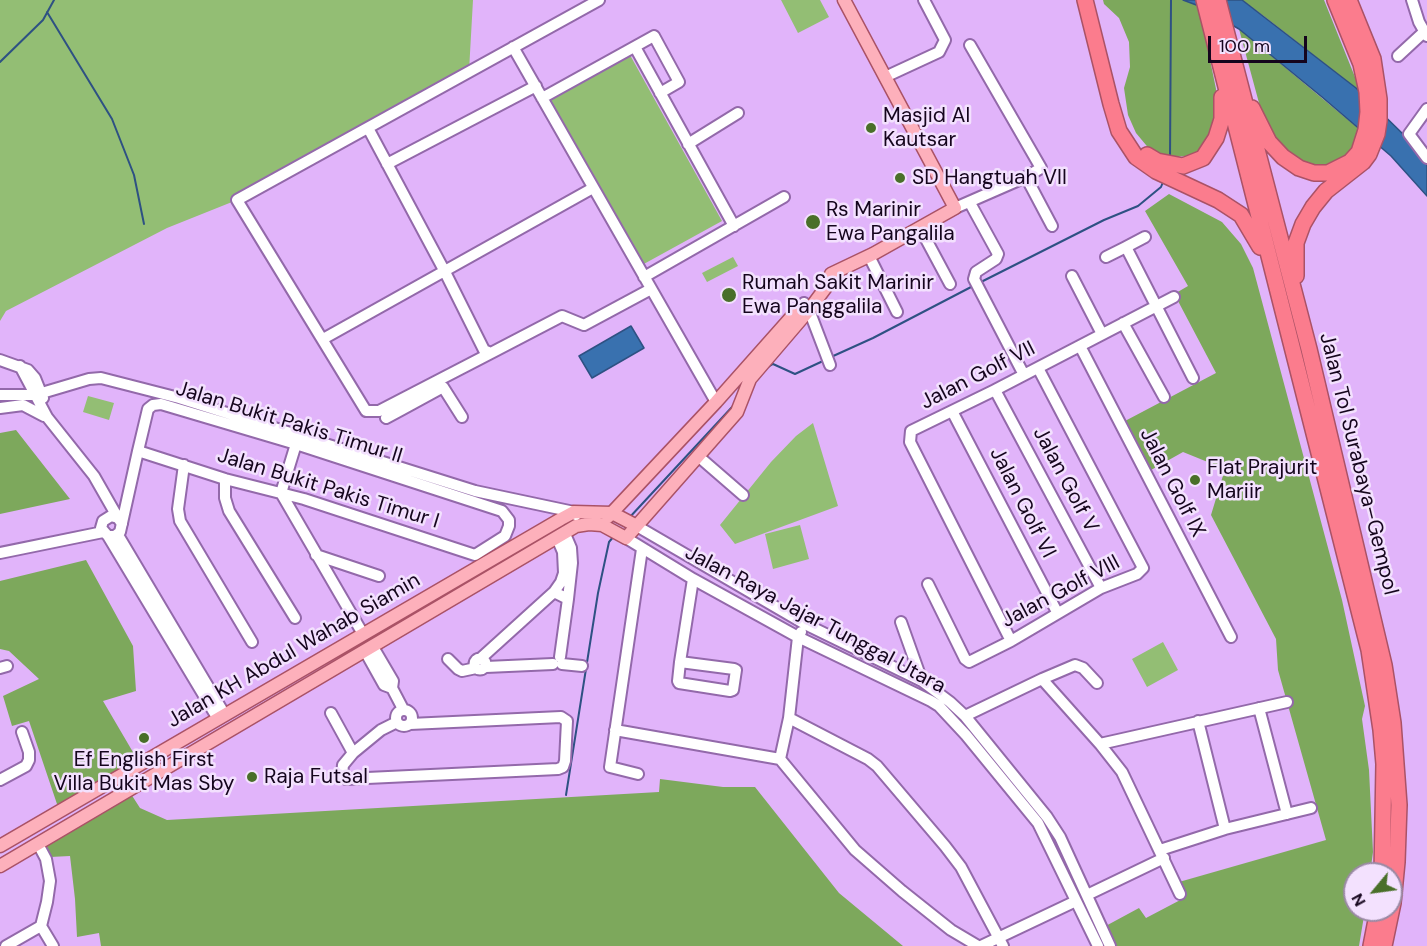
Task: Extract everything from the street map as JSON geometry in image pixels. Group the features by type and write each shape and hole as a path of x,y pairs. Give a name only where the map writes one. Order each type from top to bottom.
{"highway":[{"path":"1084,0 1119,131 1136,157 1174,172 1241,215 1268,263 1288,330"},
{"path":"1095,0 1124,120 1141,150 1156,166"},
{"name":"Jalan Tol Surabaya–Gempol","path":"1204,0 1225,49 1220,70 1369,650 1376,689 1384,764 1383,862"},
{"name":"Jalan Tol Surabaya–Gempol","path":"1218,0 1225,49 1309,350 1373,617 1393,723 1399,805 1397,862 1393,903 1384,946"},
{"path":"1335,0 1373,96"},
{"path":"1309,350 1295,269 1296,243 1303,224 1326,191 1363,162 1368,112 1373,96 1373,59 1349,0"},
{"path":"1225,49 1269,142 1283,157 1299,168 1314,173 1328,173 1341,168 1364,153"},
{"path":"1174,172 1203,158 1216,138 1222,119 1220,70"},
{"path":"1371,946 1376,922"}],"main road":[{"path":"624,536 737,412 750,379 833,272 869,256 955,208 844,0"},
{"path":"583,524 603,526 807,306"},
{"path":"574,512 613,514"},
{"name":"Jalan KH Abdul Wahab Siamin","path":"0,847 574,512"},
{"name":"Jalan Raya Jajar Tunggal Utara","path":"613,514 634,524"},
{"name":"Jalan KH Abdul Wahab Siamin","path":"3,864 561,536 576,525 583,524"},
{"name":"Jalan Raya Jajar Tunggal Utara","path":"603,526 624,536"},
{"path":"416,604 417,612 423,617"},
{"path":"398,615 405,619 405,628"},
{"path":"206,726 215,740"},
{"path":"12,839 15,848 22,854"},
{"path":"0,847 6,853 3,864"}],"street":[{"path":"462,417 443,387 395,408 366,411 237,200 599,0"},
{"path":"885,77 939,52 945,40 924,0"},
{"path":"1398,56 1426,34 1419,22 1412,0"},
{"path":"542,98 654,36 679,82 660,93"},
{"path":"955,208 1026,177 1041,168 970,45"},
{"path":"513,47 716,402"},
{"path":"635,47 734,226"},
{"path":"387,164 536,86"},
{"path":"1427,109 1409,134 1427,158"},
{"path":"688,144 738,113"},
{"path":"368,128 484,350 491,353"},
{"path":"1026,177 1052,225"},
{"path":"323,339 594,188"},
{"path":"644,277 784,197"},
{"path":"970,202 998,254 996,259 976,272 977,283 1023,375"},
{"path":"920,228 950,284"},
{"path":"1106,257 1145,237"},
{"path":"1126,247 1193,378"},
{"path":"869,256 897,312"},
{"path":"1072,276 1102,334"},
{"path":"386,418 395,408 491,353 562,316 579,321 584,325 651,289"},
{"name":"Jalan Golf VII","path":"1011,641 909,442 911,431 1038,368 1156,304 1174,297"},
{"path":"807,306 830,365"},
{"path":"1123,323 1164,397"},
{"name":"Jalan Golf IX","path":"1080,346 1231,637"},
{"path":"0,360 20,366 38,394 45,413 102,488 114,529 221,717"},
{"name":"Jalan Golf VIII","path":"928,584 967,661 1011,641 1101,588 1142,570 1143,566 1038,368"},
{"path":"0,395 38,394 89,379 101,378 179,398 475,492 574,512 583,524"},
{"name":"Jalan Golf V","path":"995,390 1101,588"},
{"name":"Jalan Bukit Pakis Timur II","path":"114,529 138,451 148,408 161,404 296,444 502,511 509,520 507,533 503,537"},
{"path":"0,408 23,405 45,413"},
{"name":"Jalan Golf VI","path":"952,411 1057,612"},
{"path":"296,444 281,493 363,634"},
{"name":"Jalan Bukit Pakis Timur I","path":"138,451 225,479 304,499 475,555 503,537"},
{"path":"698,456 743,495"},
{"path":"184,465 178,509 180,521 252,642"},
{"path":"225,479 225,498 229,511 295,618"},
{"path":"102,488 105,519 102,525 114,529"},
{"path":"295,520 297,510 304,499"},
{"name":"Jalan Raya Jajar Tunggal Utara","path":"634,524 805,624 922,681 965,716 1042,820 1076,901 1098,946"},
{"path":"0,553 114,529"},
{"path":"481,664 554,592 561,582 564,573 561,536"},
{"path":"558,662 572,563 571,548 561,536"},
{"name":"Jalan Raya Jajar Tunggal Utara","path":"624,536 693,579 798,637 939,706 1060,837 1110,946"},
{"path":"638,774 610,767 642,549"},
{"path":"316,555 379,576"},
{"path":"680,662 736,670 733,690 680,684 678,681 680,662 693,579"},
{"path":"554,592 568,599"},
{"path":"901,622 922,681"},
{"path":"780,759 789,718 798,637 805,624"},
{"path":"369,649 393,681 392,688 403,709 412,714 410,723"},
{"path":"448,658 462,671 481,664 558,662 582,666"},
{"path":"965,716 1075,665 1083,668 1097,683"},
{"path":"1042,679 1122,772 1180,894"},
{"path":"1100,744 1287,702"},
{"path":"1259,708 1287,814"},
{"path":"397,722 397,714 403,709"},
{"path":"331,713 353,753"},
{"path":"561,717 567,721 566,761 558,769 346,779 342,775 343,765 353,753 381,730 397,722 406,726 410,723 561,717"},
{"path":"789,718 868,759 877,766 961,867 1001,941"},
{"path":"1198,721 1226,829"},
{"path":"615,730 780,759 855,850 943,923 979,946 1001,941 1076,901"},
{"path":"0,780 26,766 29,760 29,752 22,732"},
{"path":"1087,895 1162,854 1226,829 1311,808"},
{"path":"6,946 24,941 41,926 50,881 46,860 38,844"},
{"path":"41,926 53,946"}],"green space":[{"path":"0,0 473,0 469,71 237,200 167,228 6,311 0,321"},
{"path":"781,0 820,0 829,17 798,33"},
{"path":"1103,0 1183,0 1199,6 1216,89 1212,130 1203,146 1194,155 1175,157 1151,151 1136,133 1128,115 1124,88 1130,67 1129,42 1119,18 1104,4"},
{"path":"1242,0 1324,0 1361,92 1265,17"},
{"path":"1239,29 1359,129 1355,143 1347,155 1327,165 1307,164 1290,156 1276,139 1262,114"},
{"path":"630,55 722,221 642,265 547,102"},
{"path":"1169,194 1222,222 1241,244 1253,268 1342,600 1365,706 1362,719 1369,770 1372,862 1343,862 1343,922 1363,922 1359,946 1112,946 1102,928 1139,908 1146,918 1186,897 1179,882 1326,840 1278,670 1276,639 1211,515 1225,469 1183,452 1151,470 1125,421 1216,373 1178,301 1176,293 1188,286 1145,211"},
{"path":"733,257 738,266 707,282 702,273"},
{"path":"88,396 114,403 109,420 83,412"},
{"path":"813,423 838,506 735,544 720,525 771,462 796,436"},
{"path":"16,430 70,499 0,514 0,433"},
{"path":"800,525 809,559 773,569 765,534"},
{"path":"86,560 133,646 136,691 103,701 137,759 58,807 29,721 12,726 3,696 39,679 9,651 0,649 0,581"},
{"path":"1163,642 1178,670 1147,687 1132,659"},
{"path":"660,779 723,787 755,787 839,893 903,946 101,946 99,933 77,937 70,856 50,857 43,845 131,794 140,808 167,820 659,792"}],"water":[{"path":"1183,0 1242,0 1356,88 1427,161 1427,196 1391,156 1239,29 1199,6"},
{"path":"631,326 644,348 592,378 579,356"}],"waterway":[{"path":"0,62 43,20 54,0"},
{"path":"1170,159 1171,0"},
{"path":"47,12 112,119 134,175 144,224"},
{"path":"981,282 1104,220 1138,206 1161,187 1163,182"},
{"path":"831,357 973,286"},
{"path":"768,367 773,364 795,374 823,361"},
{"path":"629,518 733,406"},
{"path":"566,795 598,593 609,542 614,536"}],"place":[{"name":"Masjid Al Kautsar","path":"871,128"},
{"name":"SD Hangtuah VII","path":"900,178"},
{"name":"Rs Marinir Ewa Pangalila","path":"813,222"},
{"name":"Rumah Sakit Marinir Ewa Panggalila","path":"729,295"},
{"name":"Flat Prajurit Mariir","path":"1195,480"},
{"name":"Ef English First Villa Bukit Mas Sby","path":"144,738"},
{"name":"Raja Futsal","path":"252,777"}]}
